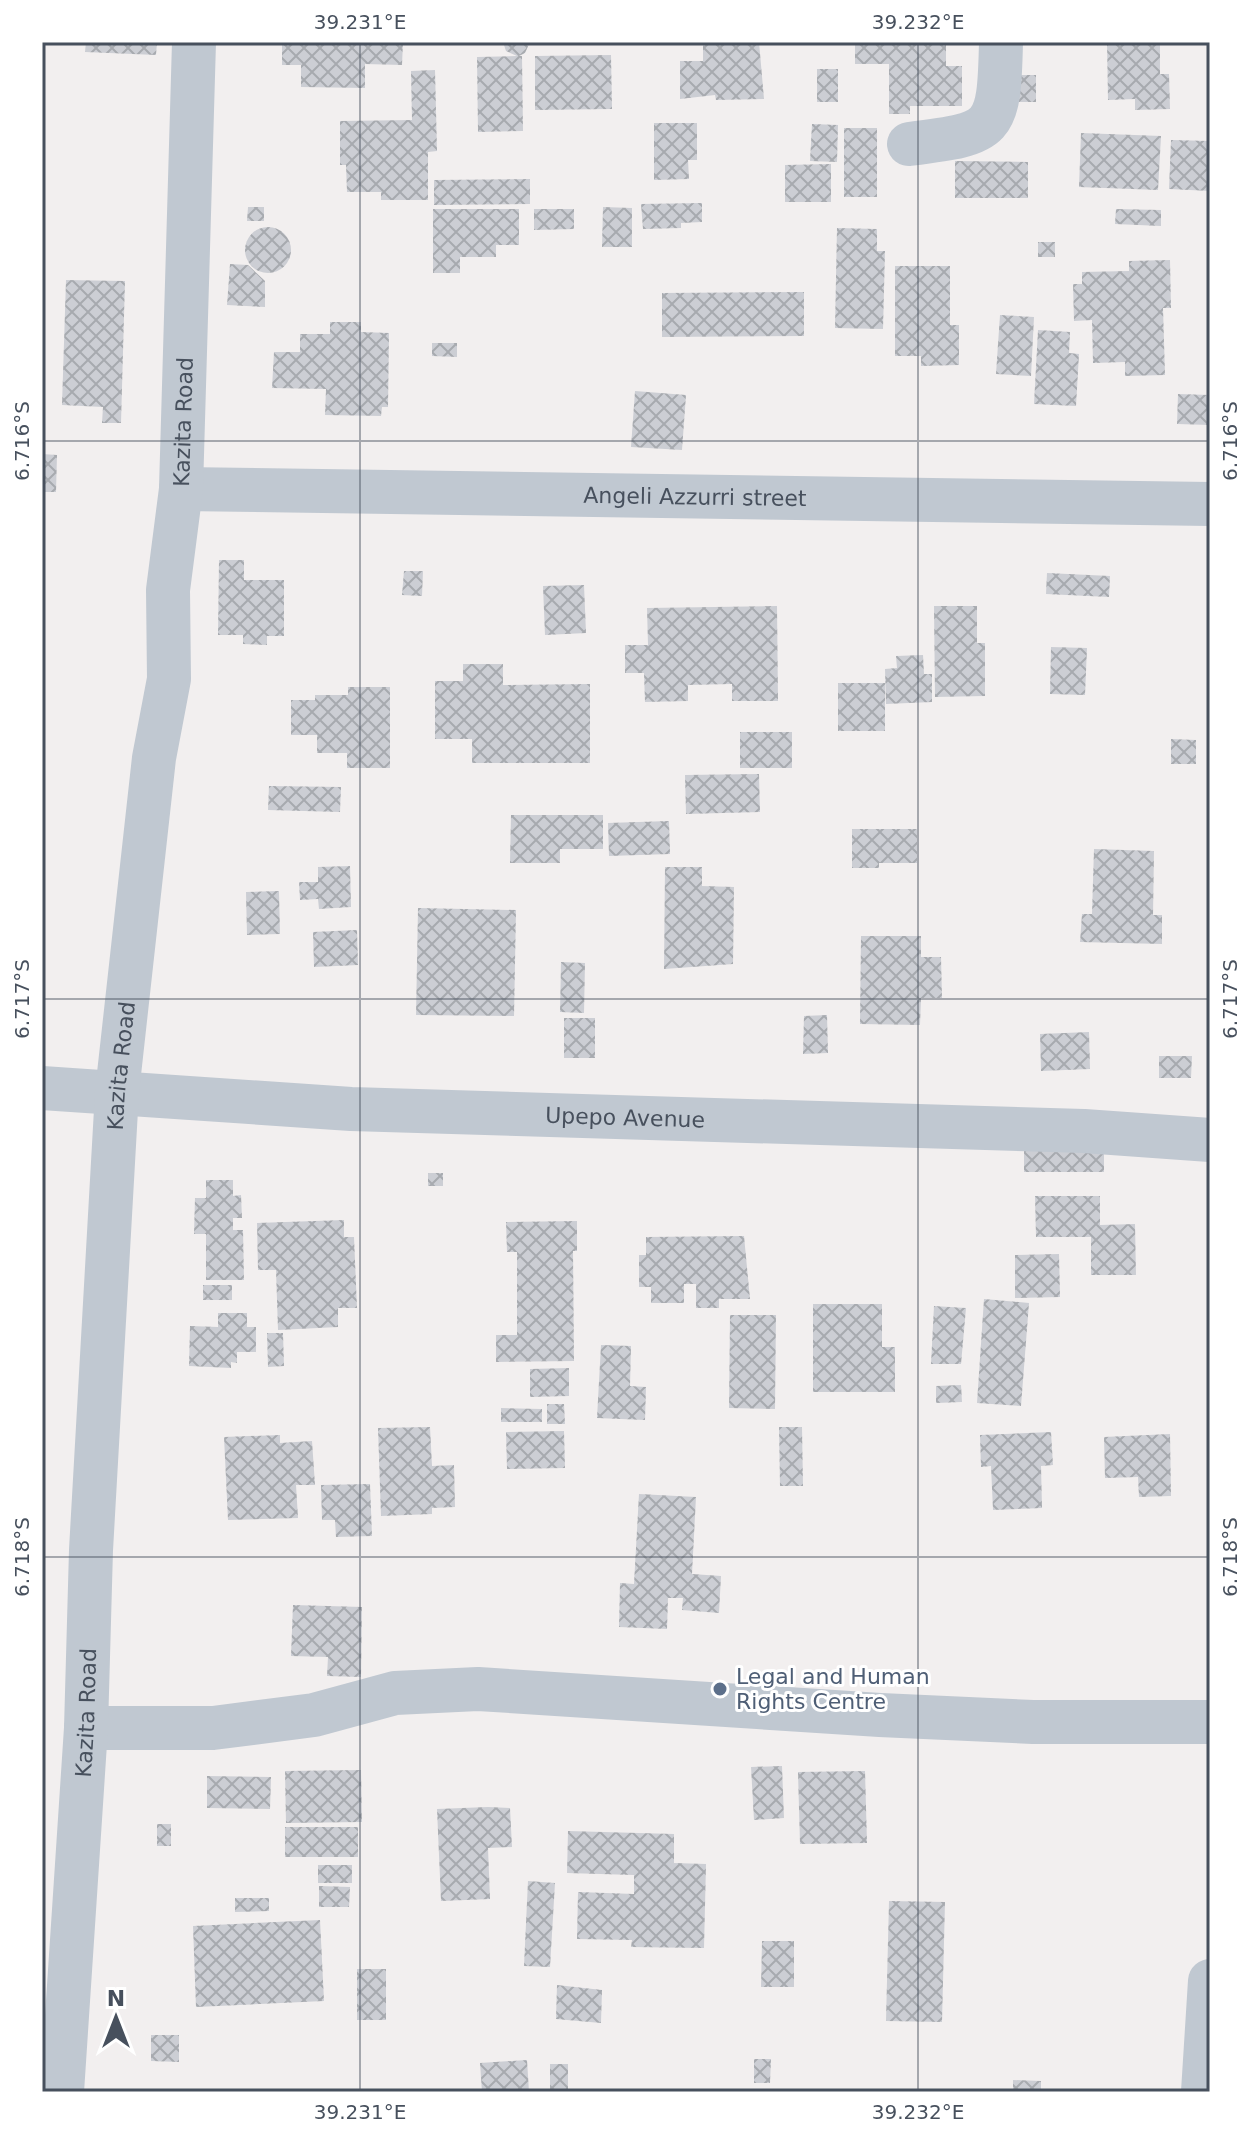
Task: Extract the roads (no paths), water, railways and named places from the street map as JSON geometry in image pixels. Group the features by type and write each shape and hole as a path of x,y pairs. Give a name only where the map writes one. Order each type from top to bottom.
{"street":[{"name":"Kazita Road","path":"62,2092 86,1728 91,1550 117,1092 154,758 169,679 168,590 181,489 194,42"},
{"path":"909,144 970,136 992,119 1000,87 1001,42"},
{"name":"Angeli Azzurri street","path":"181,489 1210,504"},
{"name":"Upepo Avenue","path":"42,1088 351,1109 1068,1130 1210,1140"},
{"path":"86,1728 213,1728 314,1715 395,1693 478,1689 1033,1722 1210,1722"},
{"path":"1203,2092 1210,1981"}],"place":[{"name":"Legal and Human Rights Centre","path":"720,1689"}]}
